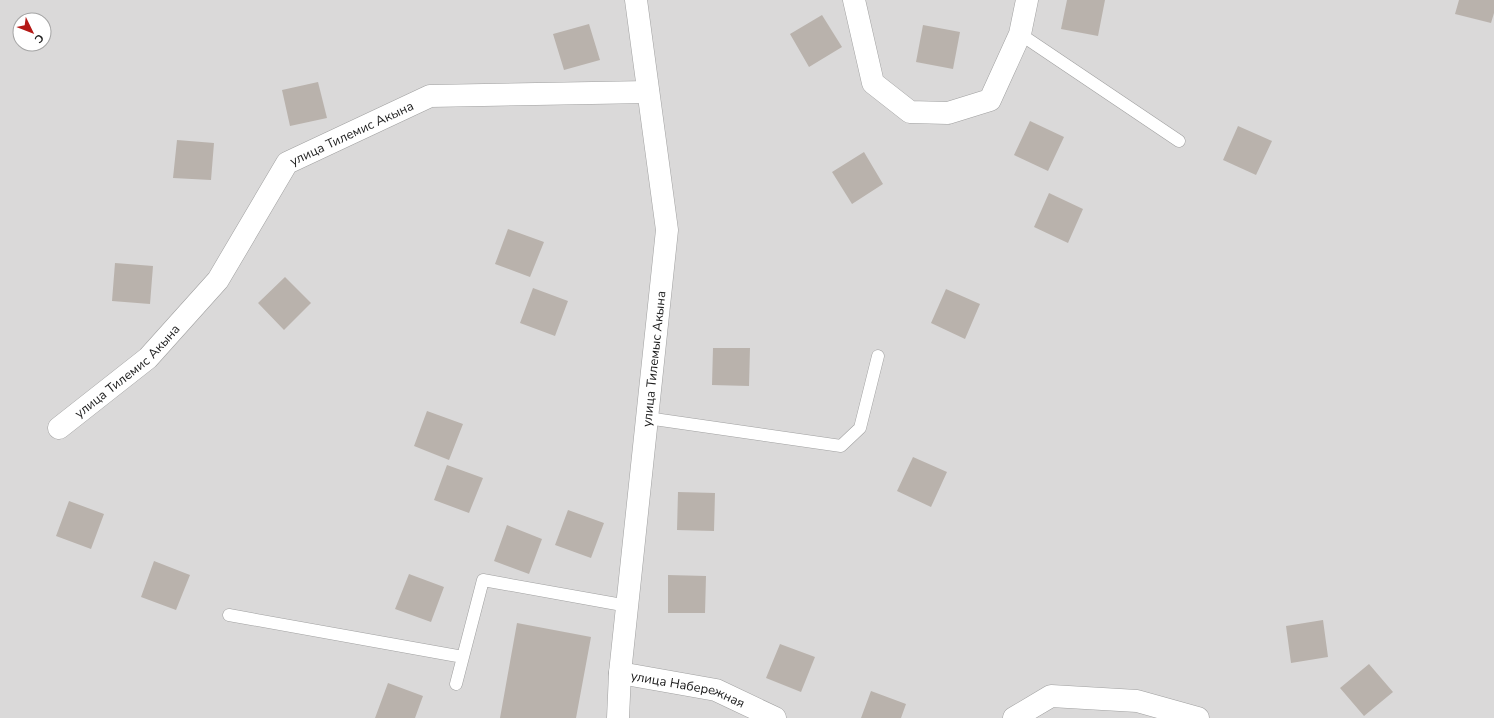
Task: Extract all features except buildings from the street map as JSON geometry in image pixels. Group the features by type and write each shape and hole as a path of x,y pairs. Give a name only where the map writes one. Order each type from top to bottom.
{"street":[{"name":"улица Тилемыс Акына","path":"618,718 620,673 667,230 636,0"},
{"path":"854,0 873,83 910,112 948,113 990,100 1020,34 1027,0"},
{"name":"улица Тилемис Акына","path":"59,428 148,358 218,280 287,163 430,96 648,92"},
{"name":"улица Набережная","path":"620,673 716,690 775,718"},
{"path":"1014,718 1051,696 1137,701 1198,718"}],"lane":[{"path":"1020,34 1179,141"},
{"path":"647,418 841,446 860,428 878,356"},
{"path":"456,684 483,580 628,606"},
{"path":"229,615 463,657"}],"shaded area":[{"path":"0,0 1494,0 1494,718 0,718"}]}
